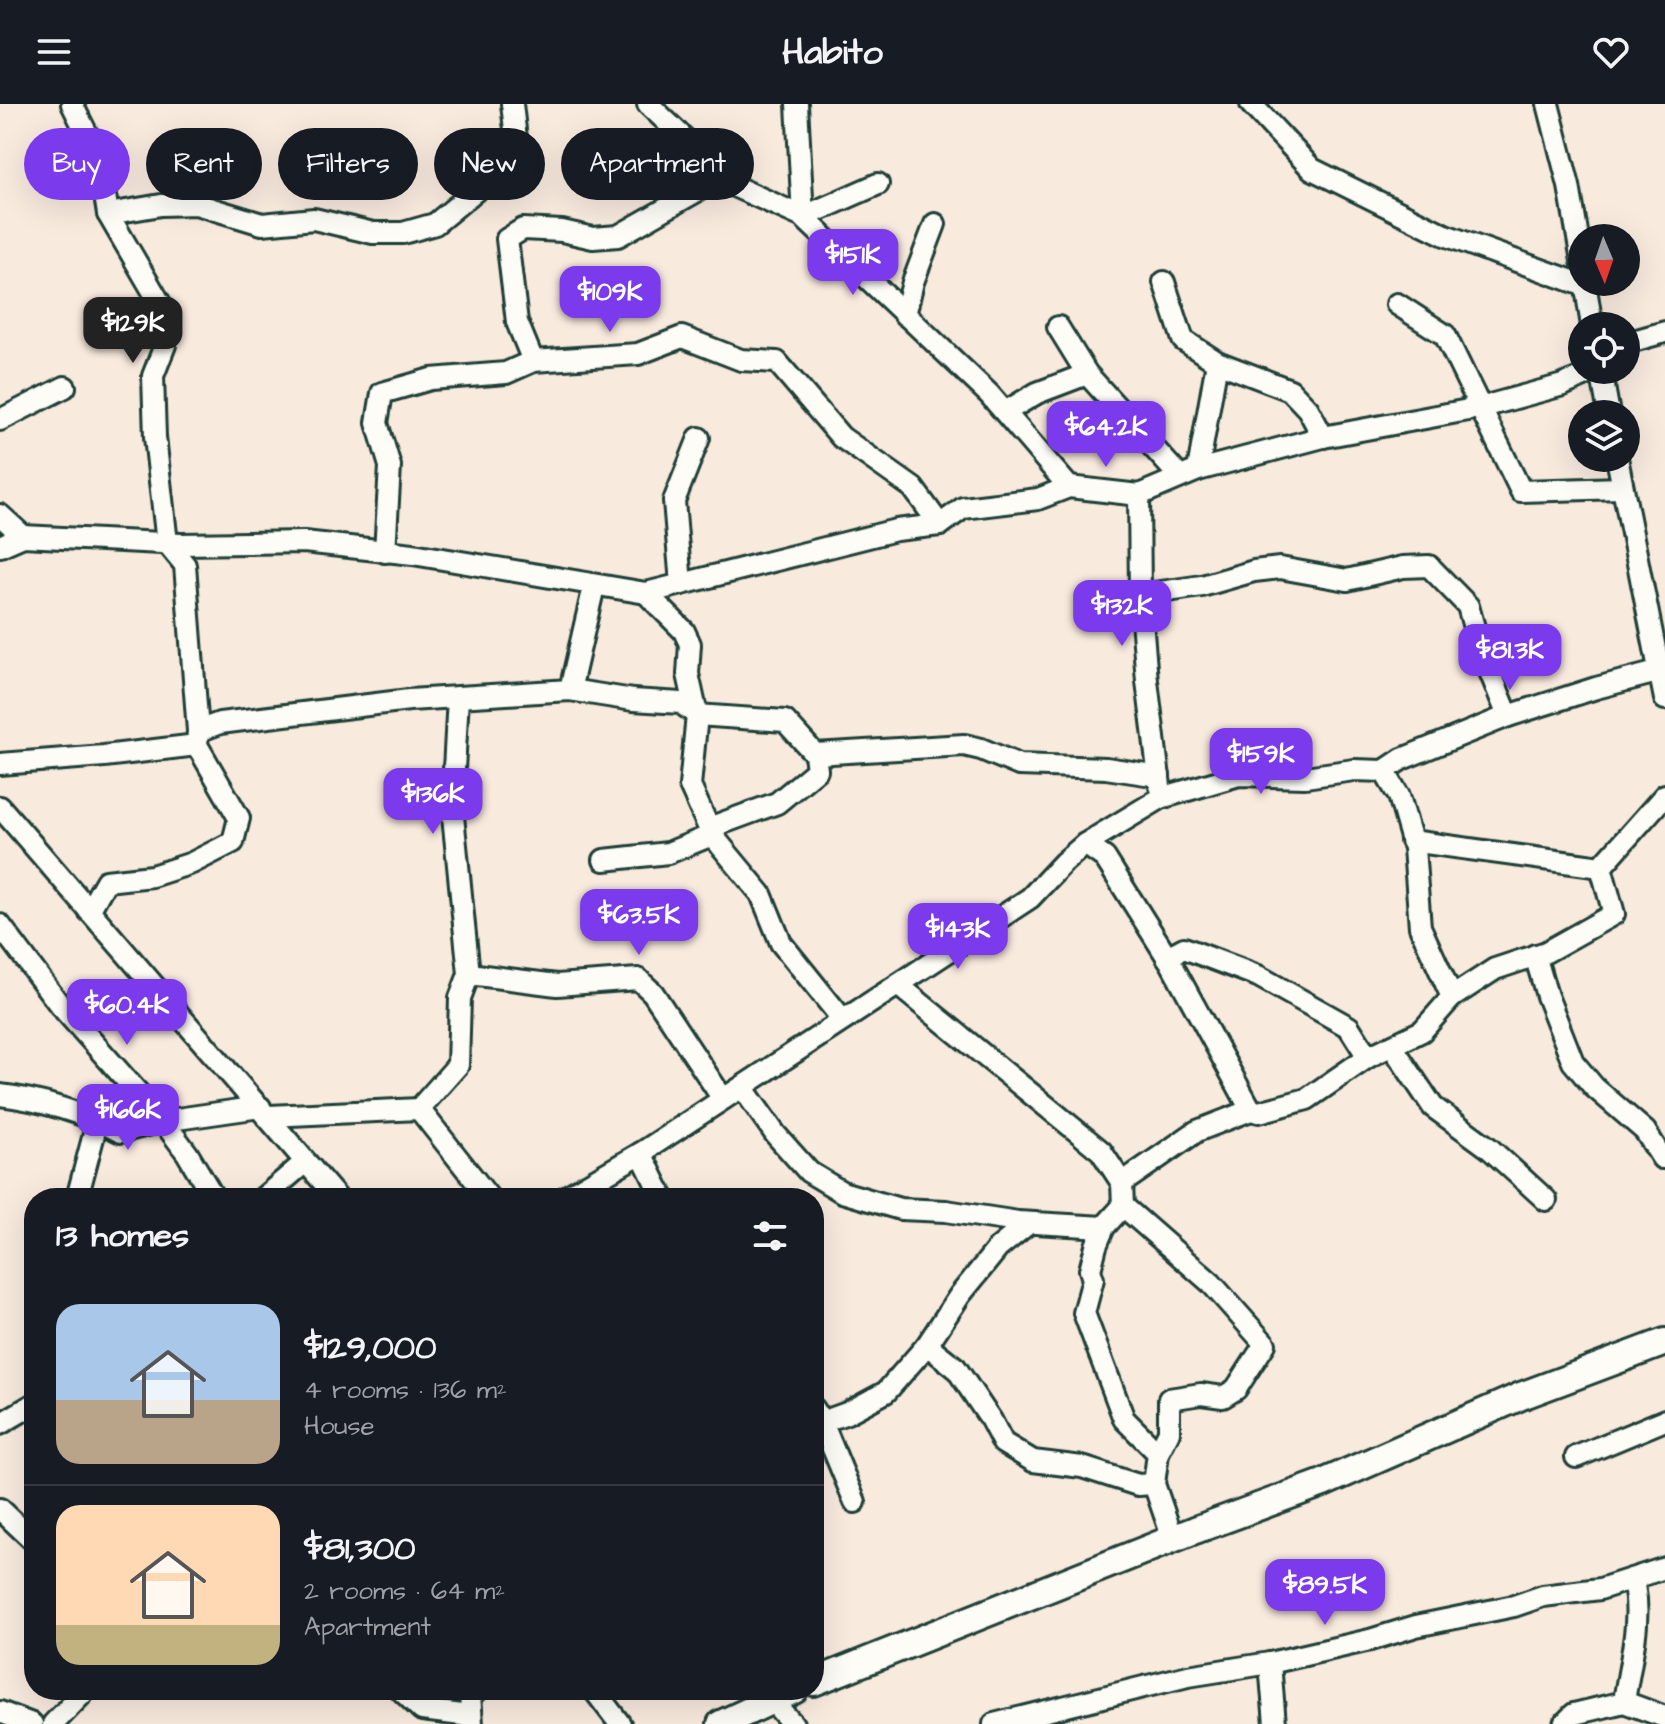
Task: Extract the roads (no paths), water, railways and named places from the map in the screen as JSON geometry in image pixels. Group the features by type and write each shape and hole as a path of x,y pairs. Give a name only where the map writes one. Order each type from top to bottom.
{"street":[{"path":"72,104 99,158 108,214 164,310 165,345 153,376 155,437 167,543 185,565 198,738 239,818 233,842 192,863 152,876 106,881 89,911"},
{"path":"108,214 161,205 196,204 262,224 314,219 373,233 403,233 435,224 497,173 517,147 512,104"},
{"path":"648,104 673,128"},
{"path":"797,104 803,217"},
{"path":"1251,104 1312,169 1445,235 1568,278"},
{"path":"1548,104 1576,224"},
{"path":"803,217 878,184"},
{"path":"754,195 803,217 989,394 1069,487"},
{"path":"533,361 517,322 507,239 523,229 562,231 593,238 618,236 681,200"},
{"path":"905,315 913,282 935,224"},
{"path":"1164,282 1183,340 1217,362 1290,390 1308,409 1323,437"},
{"path":"1397,304 1445,335 1521,491 1622,488"},
{"path":"1058,327 1087,374 1189,474"},
{"path":"1640,339 1665,332"},
{"path":"385,552 390,466 377,423 382,393 431,379 506,373 533,361 638,354 682,337 741,360 777,362 841,437 913,488 940,525"},
{"path":"1189,474 1217,362"},
{"path":"1005,412 1037,393 1087,374"},
{"path":"0,546 23,536 167,543 304,542 413,554 646,593 896,530 940,525 963,508 1038,499 1069,487 1139,495 1189,474 1323,437 1479,408 1568,383"},
{"path":"0,420 65,387"},
{"path":"681,584 674,501 699,438"},
{"path":"1619,472 1663,670 1665,699"},
{"path":"1139,495 1140,595 1161,798"},
{"path":"0,515 23,536"},
{"path":"1140,595 1202,586 1254,571 1280,568 1347,580 1403,567 1429,566 1468,606 1478,642 1508,716"},
{"path":"570,690 594,586"},
{"path":"646,593 684,631 690,644 688,674 697,715 690,786 710,832 761,894 781,943 843,1020"},
{"path":"581,1188 641,1153 1030,898 1085,844 1161,798 1239,775 1305,777 1354,770 1384,771 1402,759 1508,716 1663,670"},
{"path":"0,764 104,756 198,738 220,723 458,697 570,690 633,700 681,703 697,715 785,721 815,754 817,770 777,803 668,853 604,860"},
{"path":"0,1095 20,1097 98,1119 121,1132 163,1121 264,1112 419,1109 458,1065 460,998 469,974 452,806 458,697"},
{"path":"815,754 964,745 1019,765 1106,768 1159,776"},
{"path":"1384,771 1399,796 1414,848 1420,927 1452,997"},
{"path":"1601,867 1665,795"},
{"path":"0,807 328,1188"},
{"path":"1411,841 1601,867"},
{"path":"1085,844 1105,858 1167,957 1251,1110"},
{"path":"1122,1183 1197,1131 1251,1110 1259,1112 1307,1099 1368,1057 1422,1031 1452,997 1495,969 1535,955 1614,914 1601,867"},
{"path":"0,925 59,1004 163,1121 208,1188"},
{"path":"1167,957 1184,948 1258,976 1349,1027 1368,1057"},
{"path":"1535,955 1547,996 1573,1062 1594,1087 1645,1131 1662,1158 1665,1158"},
{"path":"469,974 557,985 638,979 653,993 723,1099"},
{"path":"898,985 1101,1151 1122,1183 1123,1206 1104,1227 1090,1270 1093,1279 1084,1313 1124,1419 1158,1453"},
{"path":"1392,1046 1433,1107 1489,1148 1546,1200"},
{"path":"742,1087 776,1135 809,1172 842,1192 900,1209 946,1211 1029,1223 1104,1227"},
{"path":"419,1109 481,1188"},
{"path":"80,1188 98,1119"},
{"path":"641,1153 658,1188"},
{"path":"275,1188 304,1163"},
{"path":"1123,1206 1211,1283 1265,1344 1236,1389 1223,1397 1201,1394 1169,1399 1169,1432 1158,1453 1154,1484 1173,1539"},
{"path":"824,1415 847,1413 886,1392 927,1345 960,1295 998,1248 1029,1223"},
{"path":"824,1678 1173,1539 1323,1483 1521,1396 1665,1342"},
{"path":"927,1345 956,1368 1003,1443 1033,1461 1082,1467 1138,1485 1154,1484"},
{"path":"0,1424 24,1410"},
{"path":"1576,1457 1665,1420"},
{"path":"824,1430 855,1502"},
{"path":"0,1509 24,1532"},
{"path":"994,1724 1188,1676 1270,1663 1370,1640 1416,1626 1514,1606 1543,1596 1600,1589 1665,1568"},
{"path":"1624,1702 1635,1633 1635,1587 1632,1579"},
{"path":"1270,1663 1275,1724"},
{"path":"53,1724 76,1700"},
{"path":"412,1700 422,1710 471,1720 470,1700"},
{"path":"602,1700 620,1724"},
{"path":"721,1724 763,1700"},
{"path":"779,1700 793,1724"},
{"path":"1564,1724 1574,1714 1624,1702 1665,1717"},
{"path":"0,1712 32,1724"}]}
